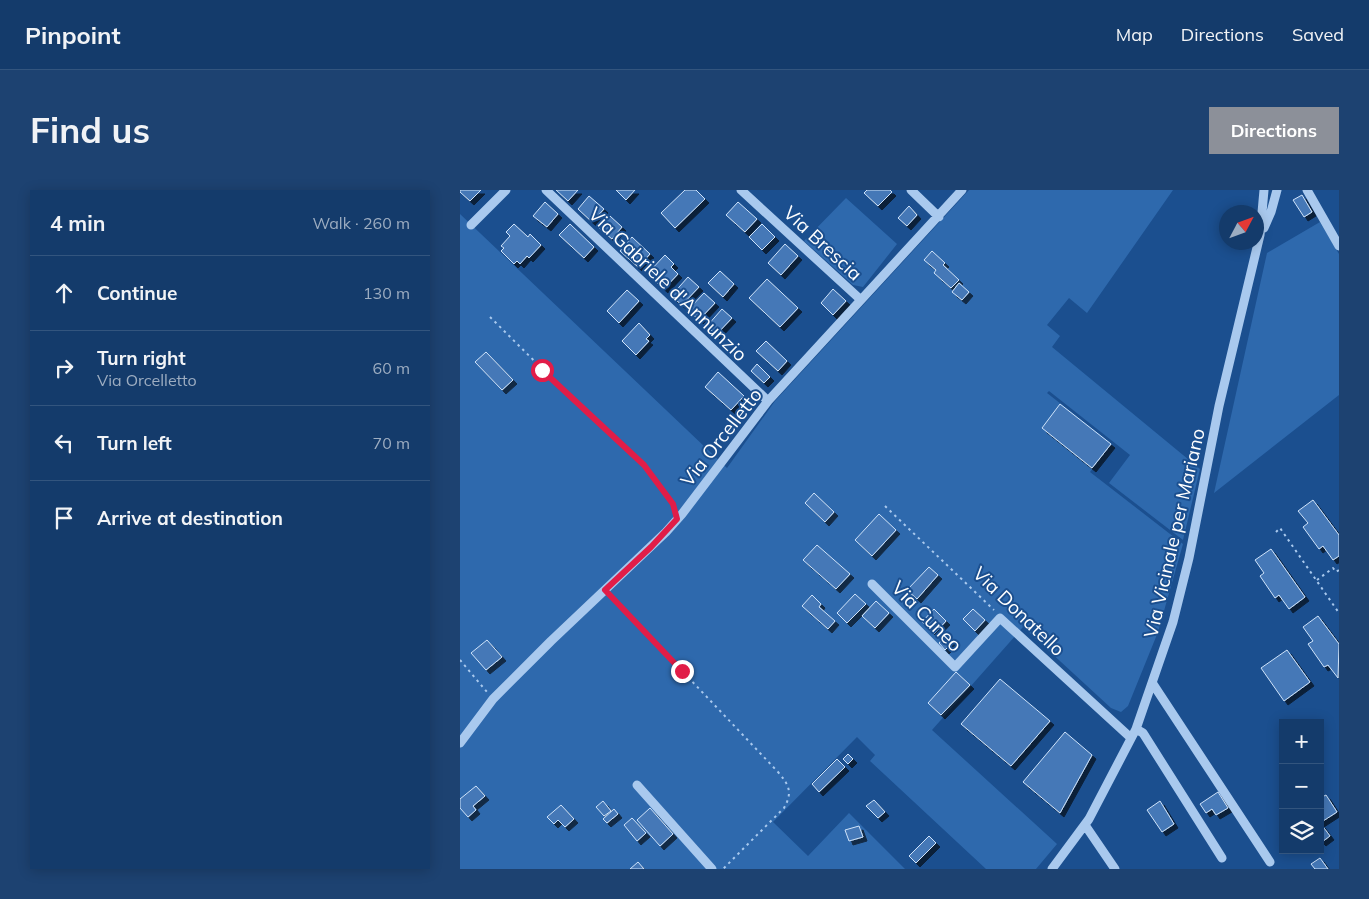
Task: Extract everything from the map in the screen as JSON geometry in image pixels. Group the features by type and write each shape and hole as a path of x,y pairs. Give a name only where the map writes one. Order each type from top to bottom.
{"street":[{"path":"471,225 506,190"},
{"name":"Via Gabriele d'Annunzio","path":"546,190 768,401"},
{"name":"Via Brescia","path":"741,190 861,300"},
{"path":"911,190 939,217"},
{"name":"Via Orcelletto","path":"460,743 493,699 661,537 768,401 962,190"},
{"path":"1263,205 1264,190"},
{"path":"1264,227 1271,212 1276,190"},
{"path":"1307,190 1339,246"},
{"name":"Via Vicinale per Mariano","path":"1052,869 1084,825 1132,738 1153,684 1184,580 1219,406 1256,250"},
{"name":"Via Cuneo","path":"872,584 955,667 1000,618"},
{"name":"Via Donatello","path":"1000,618 1132,738"},
{"path":"1153,684 1270,862"},
{"path":"1136,728 1143,733 1222,858"},
{"path":"637,785 712,869"},
{"path":"1084,825 1115,869"}],"path":[{"path":"490,317 644,465 673,504 677,519"},
{"name":"Via Donatello","path":"885,506 993,609 1000,618"},
{"path":"1276,532 1280,528 1339,613"},
{"path":"1316,580 1333,568 1336,572 1339,570"},
{"path":"605,590 778,772 788,785 789,799 784,808 723,869"},
{"path":"460,660 493,699"}],"shaded area":[{"path":"969,190 1173,190 1087,313 1069,298 1047,325 1060,336 1052,347 1200,469 1183,540 1109,483 1130,455 1049,391 1047,393 1112,444 1090,472 1183,544 1158,632 1128,706 1121,712 1111,708 1023,627 932,730 1057,844 1036,869 986,869 870,761 875,755 857,737 773,822 808,856 849,813 905,869 460,869 460,214 727,468 775,401"},
{"path":"846,198 897,244 863,287 853,285 804,241"},
{"path":"1320,222 1339,254 1339,395 1214,493 1267,253"}],"building":[{"path":"460,190 481,190 470,201"},
{"path":"556,190 578,190 568,201"},
{"path":"616,190 635,190 626,200"},
{"path":"685,190 696,190 705,199 675,228 661,213"},
{"path":"867,190 890,190 892,192 878,206 864,193"},
{"path":"1302,195 1312,212 1304,217 1293,200"},
{"path":"589,196 604,209 592,222 578,209"},
{"path":"545,202 558,214 547,227 533,216"},
{"path":"738,202 757,219 745,232 726,215"},
{"path":"909,206 917,215 907,226 898,218"},
{"path":"610,216 622,227 612,239 599,228"},
{"path":"514,224 528,237 530,234 541,245 529,258 527,256 520,264 517,261 514,264 501,251 504,248 501,246 510,236 506,232"},
{"path":"570,224 594,247 584,258 559,235"},
{"path":"762,224 775,237 762,250 749,237"},
{"path":"632,237 650,254 638,267 620,251"},
{"path":"785,244 798,256 781,275 768,263"},
{"path":"932,251 959,280 951,288 934,273 936,270 924,260"},
{"path":"665,255 674,264 671,267 678,274 664,289 647,274"},
{"path":"720,271 734,284 723,297 708,283"},
{"path":"688,277 699,287 682,305 671,296"},
{"path":"767,279 798,308 780,327 749,298"},
{"path":"959,283 969,292 962,300 952,292"},
{"path":"833,289 846,301 833,315 821,303"},
{"path":"627,290 639,301 619,323 607,311"},
{"path":"704,293 715,303 699,320 688,310"},
{"path":"722,309 732,318 716,335 707,326"},
{"path":"639,323 650,335 646,339 649,341 636,355 622,341"},
{"path":"766,341 787,361 778,371 756,351"},
{"path":"486,352 513,380 502,390 475,362"},
{"path":"757,364 770,377 764,383 751,371"},
{"path":"718,372 744,396 731,410 705,387"},
{"path":"1060,404 1111,444 1092,468 1042,428"},
{"path":"814,493 834,512 825,522 805,503"},
{"path":"1313,500 1339,535 1339,556 1333,560 1323,546 1319,549 1303,527 1308,523 1298,511"},
{"path":"879,514 896,530 872,556 855,540"},
{"path":"817,545 850,574 836,589 803,560"},
{"path":"1271,549 1305,597 1289,609 1279,595 1275,598 1260,576 1264,573 1255,560"},
{"path":"929,567 938,575 917,599 907,590"},
{"path":"855,594 866,604 847,623 837,613"},
{"path":"812,595 821,604 819,607 835,621 828,629 802,606"},
{"path":"876,601 889,613 875,628 862,616"},
{"path":"934,609 946,621 934,634 922,622"},
{"path":"973,609 985,620 975,631 963,619"},
{"path":"1318,616 1339,644 1338,678 1328,665 1324,667 1308,644 1313,641 1303,627"},
{"path":"947,634 954,641 945,650 939,643"},
{"path":"487,640 502,657 486,670 471,653"},
{"path":"1287,650 1310,682 1284,701 1261,668"},
{"path":"956,672 970,685 941,715 928,703"},
{"path":"1000,679 1050,721 1011,766 961,724"},
{"path":"1065,732 1092,755 1060,813 1023,782"},
{"path":"848,754 853,759 848,764 843,759"},
{"path":"837,759 845,767 819,792 812,784"},
{"path":"476,786 485,796 473,806 476,810 468,817 460,808 460,799"},
{"path":"1218,792 1228,808 1216,815 1212,809 1206,813 1200,804"},
{"path":"1326,795 1337,812 1324,820 1324,809 1324,796"},
{"path":"874,800 885,812 878,818 866,806"},
{"path":"603,801 611,811 604,816 596,807"},
{"path":"1160,801 1174,824 1162,832 1147,810"},
{"path":"561,805 574,819 565,827 558,820 554,824 547,817"},
{"path":"650,808 673,834 660,846 637,820"},
{"path":"614,809 618,814 607,823 603,819"},
{"path":"632,818 646,833 637,841 624,825"},
{"path":"859,826 863,837 849,841 845,830"},
{"path":"1324,828 1330,836 1324,840"},
{"path":"929,836 936,843 916,863 909,856"},
{"path":"1320,858 1328,869 1315,869 1311,864"},
{"path":"638,862 644,869 630,869"}],"route":[{"path":"542,370 644,465 673,504 677,519 651,547 605,590 682,671"}]}
